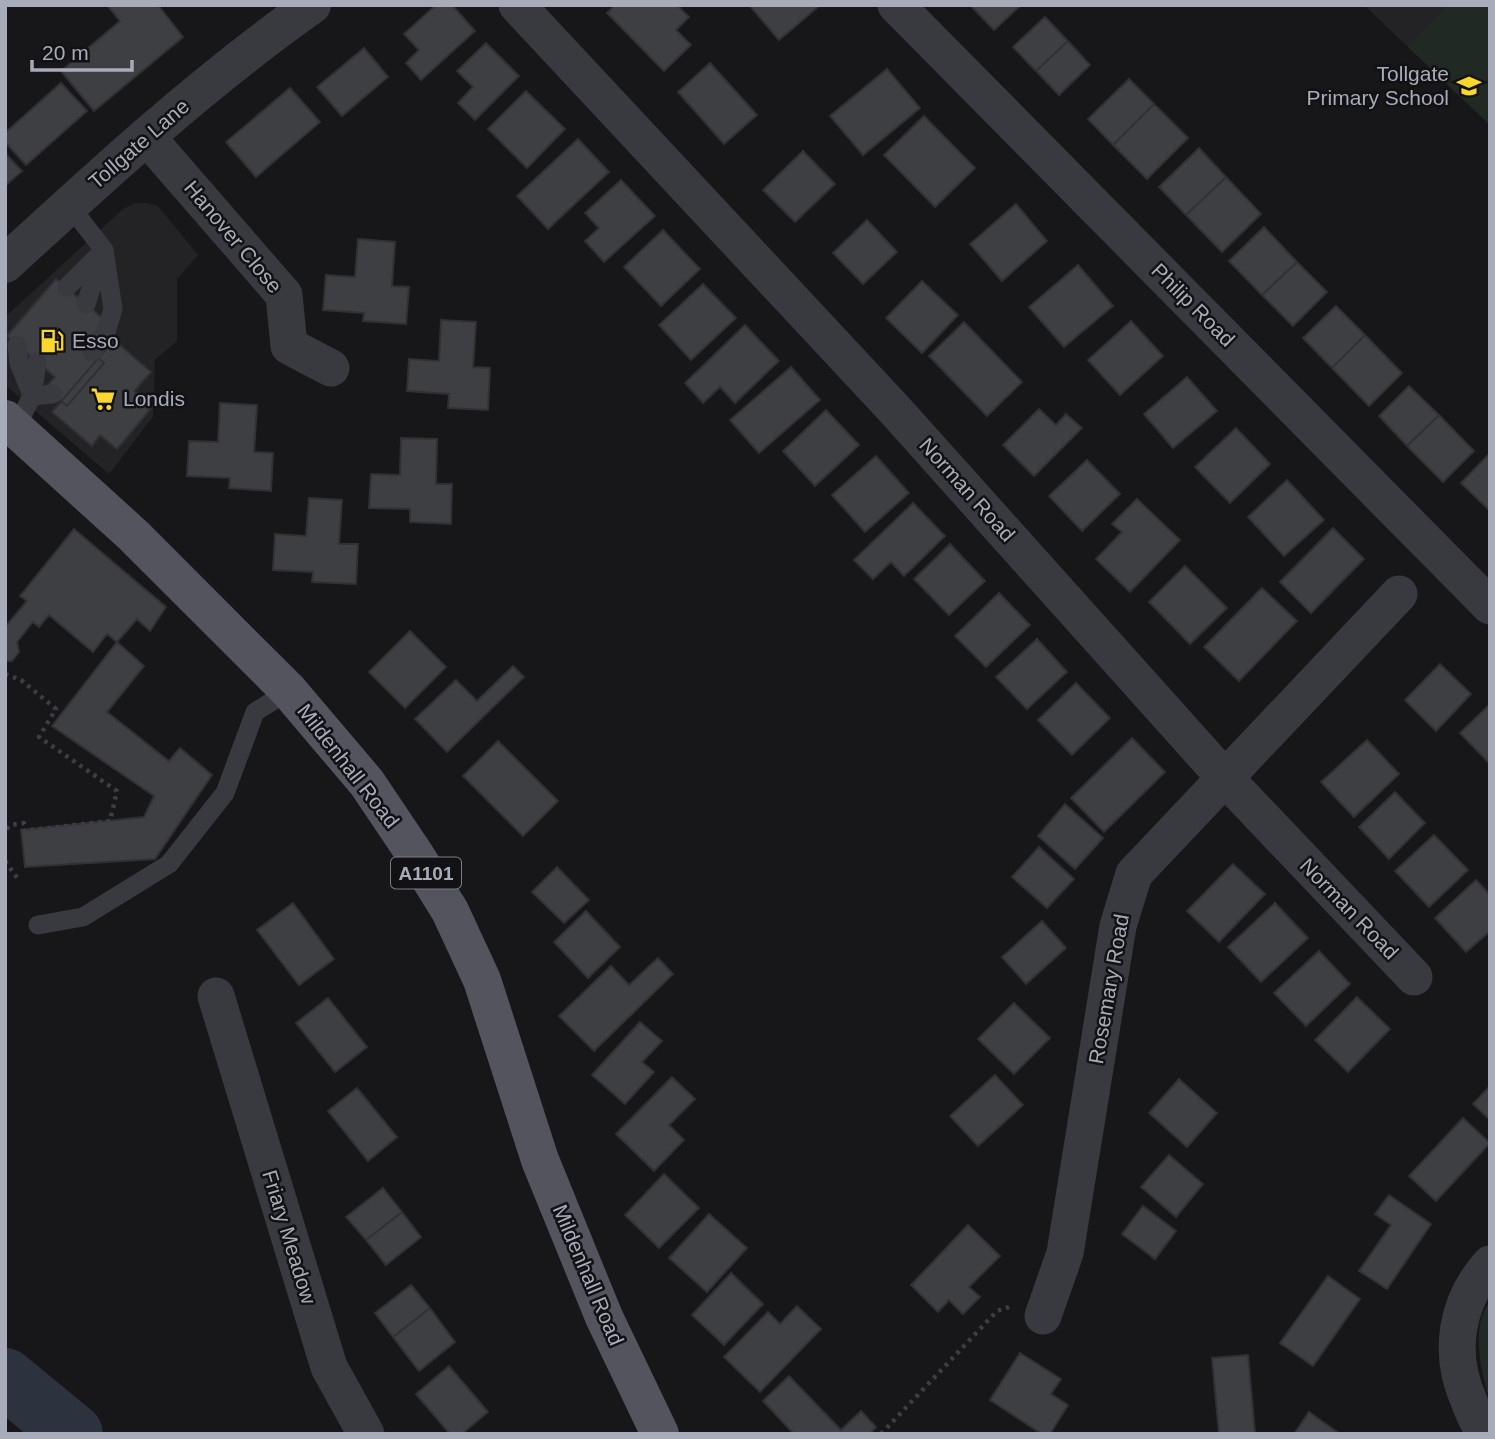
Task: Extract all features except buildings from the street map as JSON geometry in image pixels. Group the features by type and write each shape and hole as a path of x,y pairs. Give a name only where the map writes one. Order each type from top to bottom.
{"main road":[{"name":"Mildenhall Road","path":"18,414 133,535 289,691 367,783 450,911 482,980 540,1160 604,1317 660,1434"}],"street":[{"name":"Tollgate Lane","path":"5,264 146,136 312,5"},
{"name":"Norman Road","path":"517,5 895,410 1224,778 1414,977"},
{"name":"Philip Road","path":"897,5 1490,606"},
{"name":"Hanover Close","path":"146,136 284,295 289,346 331,368"},
{"name":"Rosemary Road","path":"1046,1305 1065,1253 1118,926 1134,874 1399,594"},
{"name":"Friary Meadow","path":"216,996 218,1035 329,1367 366,1434"},
{"path":"1488,1434 1480,1427 1459,1380 1457,1349 1461,1315 1477,1279 1490,1264"}],"lane":[{"path":"69,205 104,250 113,309 106,332 92,352"},
{"path":"67,287 104,250"},
{"path":"86,304 104,250"},
{"path":"18,345 18,414"},
{"path":"18,414 37,362"},
{"path":"18,414 53,394"},
{"path":"38,925 83,917 169,864 225,793 255,712 289,691"}],"path":[{"path":"5,674 21,680 56,709 39,737 117,791 110,821 24,831 24,823 10,825 5,831"},
{"path":"5,861 18,879"},
{"path":"881,1434 997,1311 1046,1305"}],"shaded area":[{"name":"Tollgate Primary School","path":"1364,5 1490,5 1490,125 1408,47"},
{"name":"Tollgate Primary School","path":"1448,5 1490,5 1490,125 1408,47"},
{"path":"135,203 158,206 198,255 177,279 177,341 155,360 153,417 109,474 5,385 5,317 123,209"},
{"path":"1490,1302 1490,1400 1483,1378 1479,1336 1480,1323"}],"waterway":[{"path":"5,1378 73,1434"}],"place":[{"name":"Tollgate Primary School","path":"1469,86"},
{"name":"Esso","path":"52,341"},
{"name":"Londis","path":"103,399"}]}
